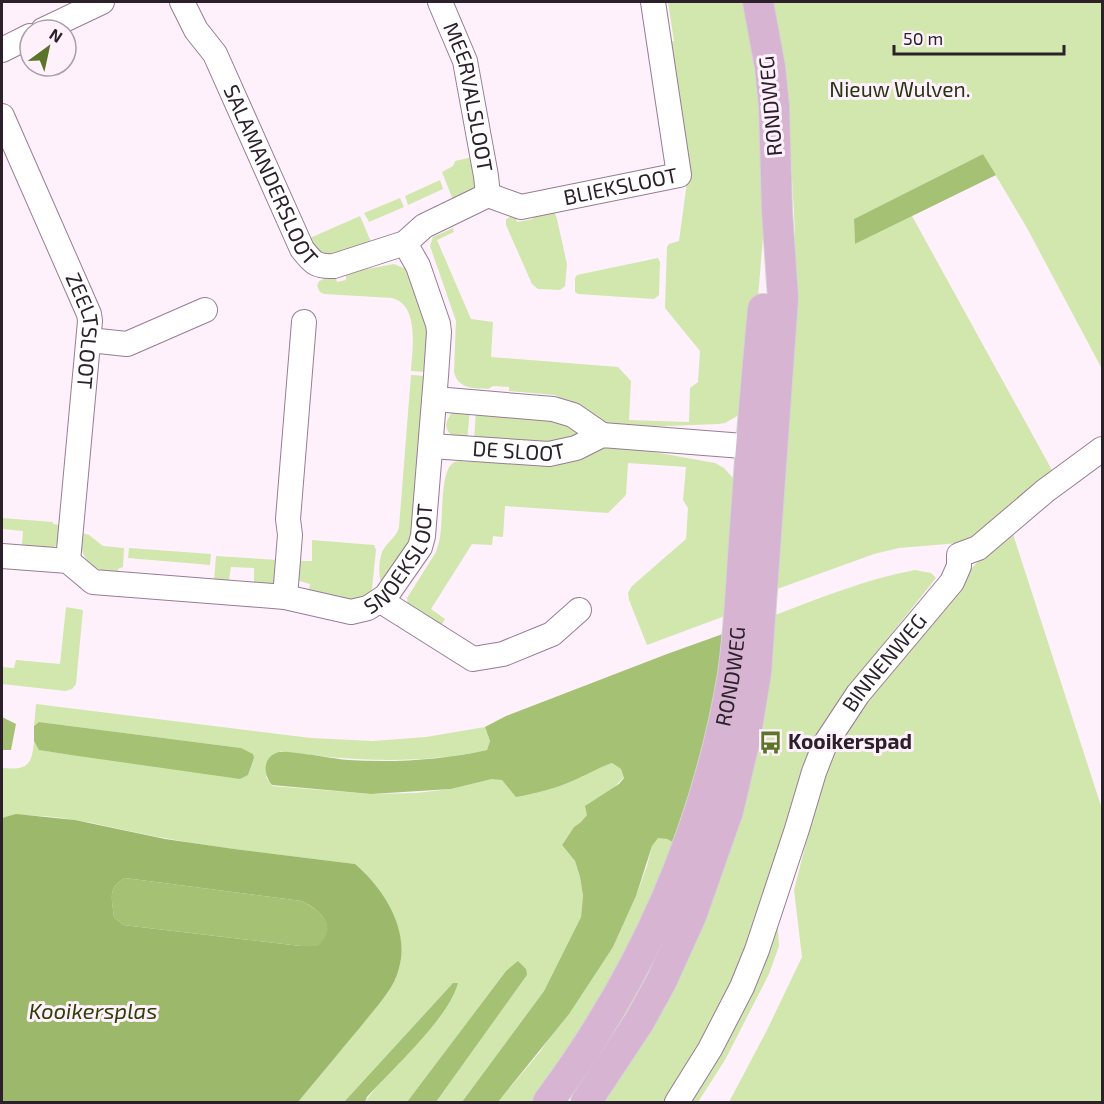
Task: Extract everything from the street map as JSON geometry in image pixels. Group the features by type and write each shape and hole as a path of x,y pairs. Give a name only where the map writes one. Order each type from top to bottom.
{"main road":[{"name":"RONDWEG","path":"586,1102 618,1055 661,982 691,916 728,811 745,739 756,673 764,297 777,211 774,106 770,66 758,2"},
{"name":"RONDWEG","path":"548,1102 592,1041 631,974 674,881 709,784 733,672 762,447"}],"street":[{"path":"68,18 102,2"},
{"name":"SALAMANDERSLOOT","path":"182,2 196,30 215,54 309,258 318,265 334,266 405,243"},
{"name":"MEERVALSLOOT","path":"440,2 465,61 488,195"},
{"name":"BLIEKSLOOT","path":"488,195 521,207 680,175 652,2"},
{"path":"2,50 18,42"},
{"name":"ZEELTSLOOT","path":"2,116 89,314 89,340 68,561"},
{"path":"405,243 424,226 488,195"},
{"name":"SNOEKSLOOT","path":"68,561 93,582 285,597 351,612 368,608 381,601 391,591 420,547 425,525 435,399 438,324 418,266 405,243"},
{"path":"89,340 127,344 205,310"},
{"path":"285,597 290,535 288,519 304,322"},
{"name":"DE SLOOT","path":"435,399 553,409 573,416 602,435 762,447"},
{"name":"DE SLOOT","path":"431,446 549,454 576,448 602,435"},
{"name":"BINNENWEG","path":"677,1102 710,1049 742,987 763,932 819,757 833,729 866,685 952,582 959,566 959,555 978,548 1045,491 1102,449"},
{"path":"2,556 68,561"},
{"path":"381,601 473,660 503,654 552,634 579,610"}],"green space":[{"path":"668,2 746,2 759,77 764,224 758,298 741,414 725,423 718,424 640,427 604,424 555,395 509,391 509,387 493,386 488,389 463,385 454,372 456,321 430,246 433,237 453,228 454,232 437,240 471,319 493,322 491,357 618,367 631,381 629,420 689,422 690,388 698,382 700,351 665,308 667,247 679,241 687,182 666,42 674,41"},
{"name":"Nieuw Wulven.","path":"773,2 1102,2 1102,369 1027,228 983,154 854,219 855,244 912,216 1053,472 971,542 899,548 874,554 769,592 795,232 787,87"},
{"path":"472,157 478,187 453,200 442,172 453,166 455,161"},
{"path":"440,180 443,189 408,205 405,196"},
{"path":"400,198 404,207 369,222 364,213"},
{"path":"551,210 557,219 567,264 565,286 560,290 538,289 532,284 506,225 506,219 515,215 517,222 533,219 532,212"},
{"path":"360,216 371,242 322,258 310,238"},
{"path":"658,258 660,262 659,295 654,299 575,292 577,275"},
{"path":"394,264 406,269 409,273 428,322 426,372 411,371 413,341 411,319 401,302 392,298 324,294 317,286 319,281 335,275 337,282 346,280 346,273"},
{"path":"411,375 426,376 415,534 382,586 379,572 381,555 399,527"},
{"path":"470,408 467,442 455,437 446,427 454,410"},
{"path":"476,409 553,415 582,432 558,447 474,442"},
{"path":"618,447 715,463 724,468 734,479 733,613 647,645 628,593 632,586 686,539 688,508 683,500 686,467 628,463 626,495 608,513 505,506 503,537 493,536 492,545 472,544 431,609 445,619 441,626 408,605 407,598 436,552 444,487 449,468 453,463 472,462 473,454"},
{"path":"2,518 53,522 53,524 66,526 59,542 52,548 24,547 22,544 23,531 2,529"},
{"path":"1011,528 1102,809 1102,1102 729,1102 802,957 794,890 822,781 847,719 965,575"},
{"path":"79,532 89,535 103,546 124,548 123,567 118,569 118,574 101,570 89,562 82,550"},
{"path":"312,540 374,545 376,550 371,595 353,600 309,590 310,584 293,579 295,561 312,561"},
{"path":"129,548 211,554 210,565 128,558"},
{"path":"216,556 278,560 277,585 254,583 254,568 231,567 229,580 214,581"},
{"path":"915,570 931,573 936,578 860,673 717,1017 664,1102 594,1102 637,1038 767,618 859,584"},
{"path":"66,607 83,610 76,684 72,689 65,691 2,684 2,667 14,668 16,660 60,664"},
{"path":"36,704 311,738 373,741 426,737 485,727 490,741 487,750 410,760 358,759 280,751 266,777 272,786 371,794 416,793 451,789 492,779 582,777 596,768 612,763 621,769 624,777 574,827 562,845 575,861 580,877 583,896 581,917 544,991 462,1102 436,1102 527,975 506,971 407,1102 365,1102 453,983 344,1102 298,1102 387,994 399,968 401,946 392,912 355,864 211,846 60,818 20,816 2,818 2,768 17,768 26,765 32,756 34,741 40,750 64,754 248,775 254,758 241,748 39,722 34,726"},
{"path":"658,837 680,846 591,1035 538,1102 498,1102 539,1053 613,947 636,896 652,846"},
{"path":"777,917 779,946 769,974 725,1060 698,1102 686,1102"}],"shaded area":[{"path":"983,154 996,175 855,244 854,219"},
{"path":"731,631 680,846 667,839 658,838 652,846 636,896 613,947 569,1014 498,1102 462,1102 544,991 581,917 583,896 580,877 575,861 562,845 574,827 587,815 585,806 619,784 624,778 621,769 612,763 557,787 516,797 502,780 492,779 451,789 371,794 272,785 266,771 269,758 273,754 284,752 348,760 418,760 487,750 490,741 485,727 506,716"},
{"path":"2,717 16,724 11,750 2,750"},
{"path":"39,722 241,748 253,754 254,758 248,775 240,779 39,750 34,741 34,726"},
{"path":"125,878 302,901 316,910 325,920 327,932 325,939 319,946 301,946 123,925 114,917 112,894 115,885"},
{"path":"518,961 526,969 527,975 436,1102 407,1102 506,971"},
{"path":"453,983 458,983 452,997 432,1027 367,1097 365,1102 344,1102"}],"water":[{"name":"Kooikersplas","path":"16,814 75,820 165,839 355,864 375,885 392,910 401,939 397,976 378,1005 298,1102 2,1102 2,818","holes":["125,878 302,901 316,910 325,920 327,932 318,946 301,946 123,925 114,917 112,894 115,885"]}],"place":[{"name":"Kooikerspad","path":"770,742"}]}
